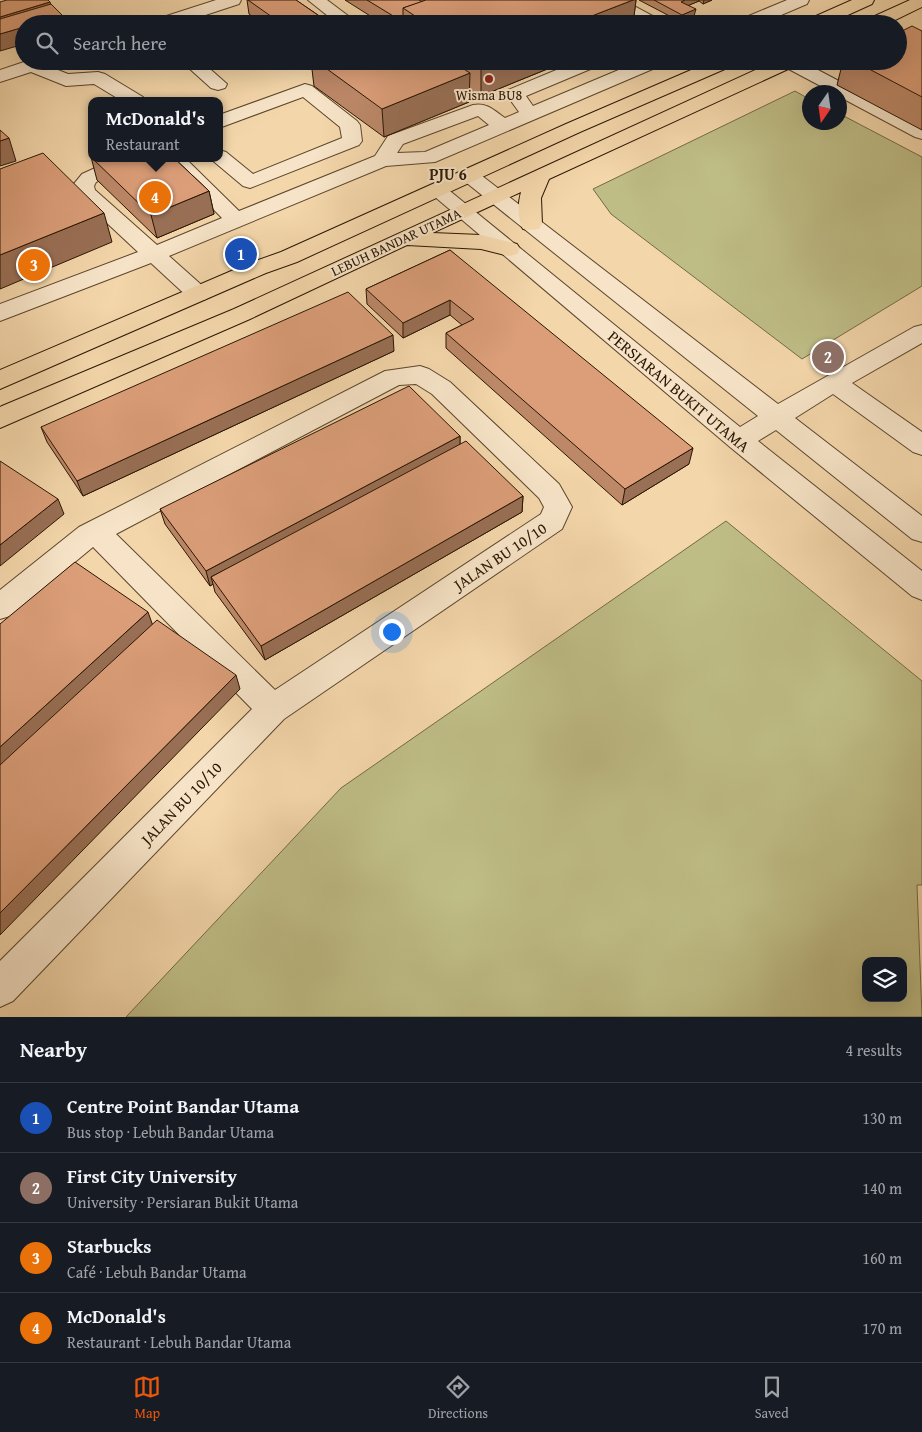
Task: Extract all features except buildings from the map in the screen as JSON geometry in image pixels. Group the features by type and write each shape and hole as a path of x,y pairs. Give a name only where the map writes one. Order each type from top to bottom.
{"main road":[{"path":"832,15 866,0"},
{"path":"892,15 922,1"},
{"name":"LEBUH BANDAR UTAMA","path":"0,380 258,268 289,257 703,70"},
{"name":"LEBUH BANDAR UTAMA","path":"0,420 11,412 242,314 542,174 772,70"},
{"path":"531,224 529,208 532,188 542,174"},
{"path":"402,239 481,242 509,249"}],"street":[{"path":"187,15 233,0"},
{"path":"316,0 337,15"},
{"path":"611,0 638,15"},
{"path":"768,15 785,8"},
{"path":"1,75 18,70"},
{"path":"49,70 66,80 98,78 129,97"},
{"path":"201,70 218,84"},
{"path":"572,70 515,94 528,116 573,128"},
{"path":"0,313 154,254 383,160 428,158 635,70"},
{"path":"805,70 922,133"},
{"path":"223,121 305,90 350,125 352,141 250,182 223,159"},
{"path":"383,160 395,140 480,109 503,126"},
{"path":"125,162 89,178 83,185 85,192 198,294"},
{"path":"177,162 236,220"},
{"path":"470,176 922,531"},
{"path":"260,178 289,198"},
{"name":"PERSIARAN BUKIT UTAMA","path":"438,191 739,440 922,588"},
{"path":"739,440 782,422 840,387 922,333"},
{"name":"JALAN BU 10/10","path":"0,607 89,535 394,377 420,375 441,388 549,491 558,507 552,521 272,709 0,988"},
{"path":"840,387 922,445"},
{"path":"96,532 272,709"}],"shaded area":[{"path":"795,91 802,95 802,130 847,130 847,118 922,157 922,286 802,359 611,214 593,189"},
{"path":"726,521 922,681 922,885 917,885 922,1017 126,1017 341,788"}],"place":[{"name":"Wisma BU8","path":"489,79"},
{"name":"McDonald's","path":"155,197"},
{"name":"Centre Point Bandar Utama","path":"241,254"},
{"name":"Starbucks","path":"34,265"},
{"name":"First City University","path":"828,357"}],"district":[{"name":"PJU 6","path":"448,174"}]}
